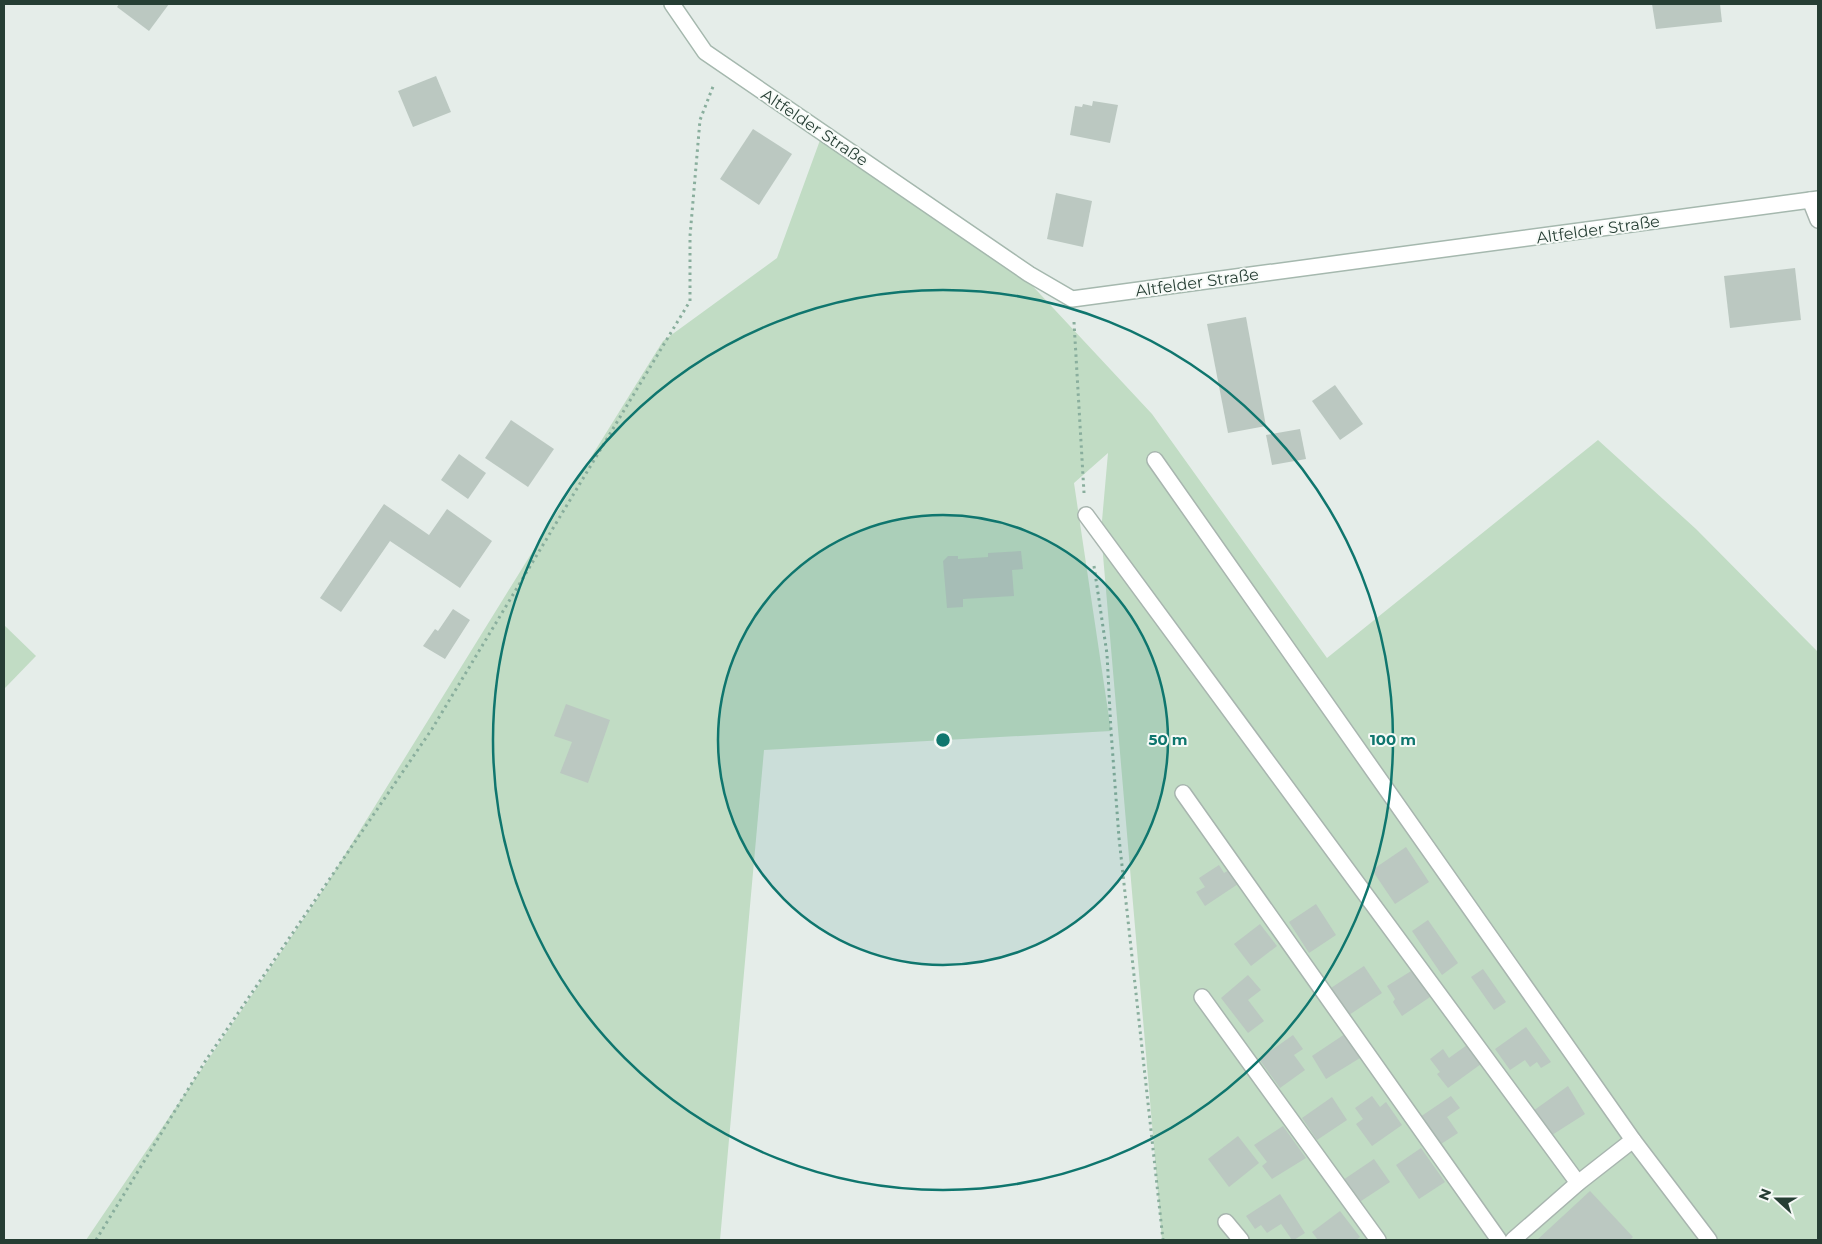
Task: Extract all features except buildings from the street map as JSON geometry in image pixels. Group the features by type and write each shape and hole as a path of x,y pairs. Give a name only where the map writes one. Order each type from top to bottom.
{"street":[{"name":"Altfelder Straße","path":"672,4 705,52 1029,274 1072,299 1814,200"},
{"path":"1814,200 1818,220"},
{"path":"1155,460 1633,1140 1709,1240"},
{"path":"1086,516 1578,1183"},
{"path":"1183,793 1500,1240"},
{"path":"1202,998 1378,1240"},
{"path":"1513,1240 1578,1183 1633,1140"},
{"path":"1226,1222 1241,1240"}],"path":[{"path":"96,1240 206,1060 432,729 690,301 690,236 700,120 722,64"},
{"path":"1072,299 1086,516"},
{"path":"1093,562 1107,654 1119,838 1163,1240"}],"green space":[{"path":"823,132 1027,280 1152,414 1327,658 1598,440 1696,529 1818,652 1818,1240 1162,1240 1101,532 1108,453 1074,483 1111,731 764,750 720,1240 86,1240 323,890 663,341 777,258"},
{"path":"4,625 36,656 4,689"}]}
